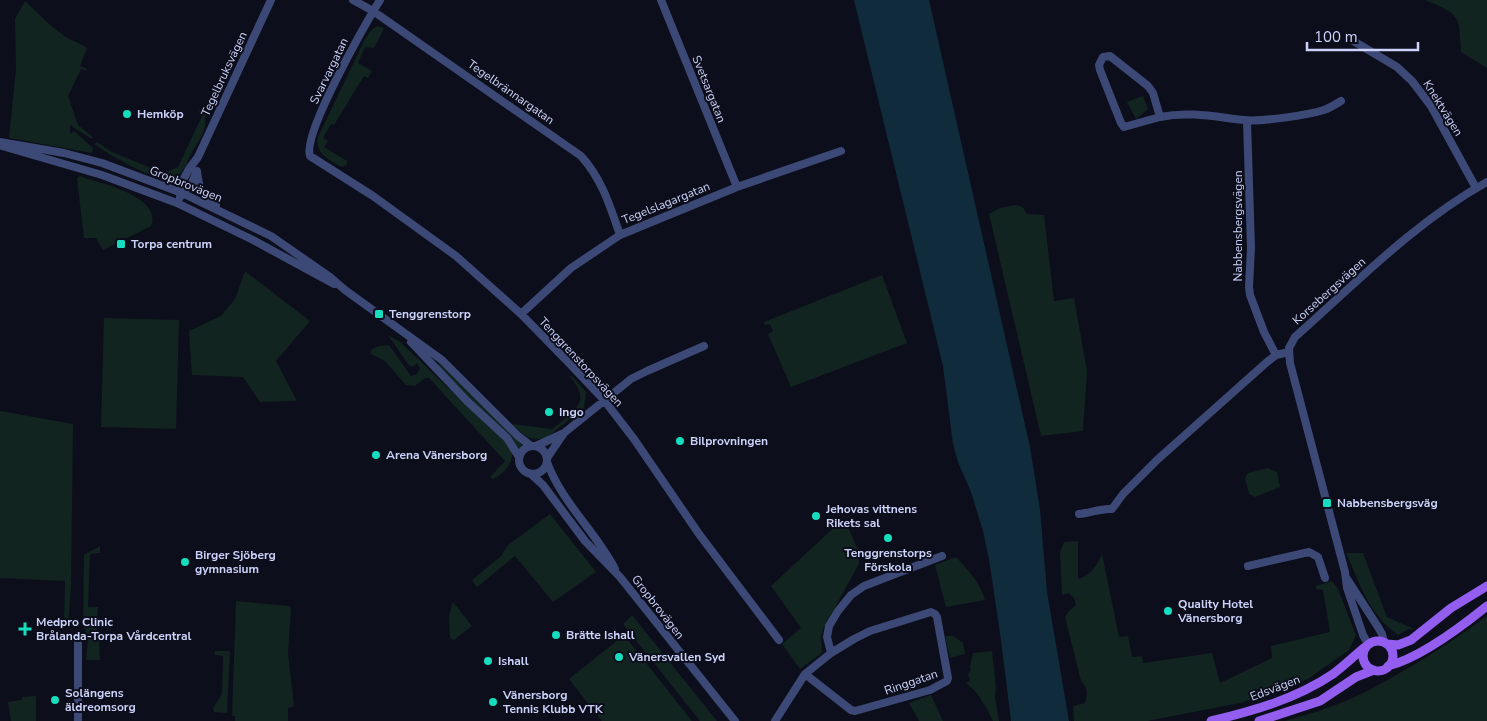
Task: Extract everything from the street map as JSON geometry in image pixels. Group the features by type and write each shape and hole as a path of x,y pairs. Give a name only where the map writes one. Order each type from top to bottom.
{"main road":[{"path":"1374,670 1363,659 1367,646 1375,641 1398,645 1411,640 1451,608 1487,586"},
{"name":"Edsvägen","path":"1259,721 1320,700 1356,677 1400,663 1469,620 1487,606"},
{"path":"1385,643 1393,653 1392,660 1388,666"},
{"name":"Edsvägen","path":"1211,721 1301,693 1334,674 1367,646"}],"street":[{"name":"Tegelbruksvägen","path":"182,193 183,180 198,157 271,0"},
{"name":"Tegelbrännargatan","path":"353,0 374,10 581,156 590,166 607,196 620,234"},
{"name":"Svarvargatan","path":"310,156 309,144 316,125 345,63 380,0"},
{"name":"Svetsargatan","path":"661,0 736,187"},
{"name":"Knektvägen","path":"1350,39 1397,67 1412,81 1431,106 1476,188"},
{"path":"1160,117 1153,93 1148,86 1110,56 1103,57 1098,65 1124,127 1174,114 1247,121 1298,115 1325,110 1341,101"},
{"name":"Nabbensbergsvägen","path":"1247,121 1251,248 1249,287 1252,301 1264,332 1276,355"},
{"name":"Gropbrovägen","path":"0,144 64,154 102,163 182,193 272,236 442,360 518,436 533,446"},
{"name":"Gropbrovägen","path":"0,144 102,175 177,203 260,244 345,290"},
{"name":"Tegelslagargatan","path":"521,314 571,268 620,234 736,187 842,151"},
{"name":"Tenggrenstorpsvägen","path":"310,156 373,196 434,239 521,314 604,400 634,439 699,534 779,640"},
{"name":"Tegelbruksvägen","path":"177,203 182,193 192,183 197,171 198,157"},
{"path":"197,171 201,191 204,196 225,213"},
{"name":"Korsebergsvägen","path":"1288,352 1295,337 1387,254 1424,224 1487,182"},
{"name":"Gropbrovägen","path":"398,328 467,401 507,438 519,457"},
{"path":"564,433 541,472 526,473 521,468 519,457 524,449 564,433 631,379 704,346"},
{"path":"1079,514 1106,508 1112,509 1123,494 1157,460 1260,368 1276,355 1288,352 1347,580 1347,588 1367,646"},
{"path":"533,446 544,450 547,460"},
{"name":"Gropbrovägen","path":"547,460 560,488 606,552 620,578"},
{"name":"Gropbrovägen","path":"531,474 543,485 585,541 620,578 735,721"},
{"path":"1248,566 1309,552 1318,557 1325,578"},
{"path":"831,653 827,632 838,611 851,595 864,586 942,556"},
{"path":"1347,580 1378,627 1385,643"},
{"name":"Ringgatan","path":"775,721 805,674 831,653 870,631 931,612 937,617 947,681 930,690 855,711 851,710 805,674"},
{"path":"78,641 78,721"}],"green space":[{"path":"1425,0 1487,0 1487,68 1461,52 1458,21 1455,17 1446,10"},
{"path":"25,1 63,35 87,48 80,66 87,69 86,71 81,69 68,96 78,125 94,138 90,138 70,125 70,134 74,131 93,148 92,153 9,138 16,69 15,19"},
{"path":"377,26 384,29 374,48 365,47 358,63 372,71 368,78 364,76 334,125 331,124 323,138 328,141 324,147 347,161 347,165 342,167 324,156 318,148 318,137 365,39 370,31"},
{"path":"1143,96 1148,109 1136,119 1127,102"},
{"path":"200,110 205,113 203,134 183,170 175,178 158,177 134,168 94,144 97,142 112,152 163,173 178,167 203,114 198,111"},
{"path":"79,176 114,187 139,199 148,207 152,216 151,226 103,250 96,238 84,238 77,179"},
{"path":"1015,205 1023,207 1027,214 1044,215 1054,301 1074,298 1087,371 1083,431 1041,436 989,214 1000,208"},
{"path":"245,271 310,321 276,361 297,401 260,402 243,377 192,375 189,331 221,316 235,299"},
{"path":"882,275 907,343 791,387 768,334 773,331 770,324 765,325 764,322"},
{"path":"104,318 179,320 176,429 101,427"},
{"path":"388,335 399,341 508,444 511,449 512,458 508,467 501,474 493,479 490,477 505,461 429,378 425,378 415,386 406,385 385,361 371,354 371,350 378,346 389,345 411,376 417,374 420,368 417,363 412,367 408,364"},
{"path":"439,363 478,399 522,445 519,449 509,434 477,408 437,366"},
{"path":"568,375 574,378 586,392 584,408 546,438 535,439 527,437 512,424 552,429 574,411 580,399 580,392"},
{"path":"0,411 73,424 71,587 68,627 64,625 65,581 0,578"},
{"path":"1268,468 1277,472 1280,487 1255,497 1249,494 1245,478 1248,473"},
{"path":"550,514 596,572 553,602 515,556 477,587 472,580 501,556 508,545"},
{"path":"842,520 846,522 857,548 859,564 823,629 821,638 822,653 800,669 782,644 801,628 771,586"},
{"path":"1078,541 1078,579 1090,572 1102,554 1119,637 1128,636 1132,657 1142,656 1143,663 1212,653 1220,683 1272,658 1271,646 1330,632 1323,590 1316,589 1316,586 1332,581 1338,589 1356,635 1349,650 1308,679 1240,703 1147,721 1074,721 1073,706 1085,703 1087,691 1081,681 1065,617 1076,605 1074,598 1069,593 1062,595 1060,552 1064,542"},
{"path":"100,546 100,553 90,554 88,607 98,607 96,640 99,641 100,660 86,660 88,638 83,624 84,555"},
{"path":"1346,553 1363,553 1387,617 1414,629 1409,629 1398,635 1388,627 1366,598"},
{"path":"956,557 977,582 985,600 946,607 935,565"},
{"path":"236,601 289,606 291,608 288,653 294,706 288,708 288,721 235,721 235,716 232,716"},
{"path":"453,602 472,626 454,640 450,638 449,616"},
{"path":"632,615 717,721 700,721 623,624"},
{"path":"1487,616 1487,721 1285,721 1339,704 1357,696 1424,659"},
{"name":"Vänersvallen Syd","path":"624,635 692,721 602,721 569,679"},
{"path":"946,636 953,636 963,643 965,654 950,658"},
{"path":"215,651 230,651 227,713 214,712 213,708 222,694 223,656 215,655"},
{"path":"992,651 999,721 993,721 976,692 966,683 970,681 968,674 971,670 973,653"},
{"path":"931,695 943,721 919,721 909,703"},
{"path":"36,696 36,721 11,721 8,702 21,700 23,697"}],"water":[{"path":"854,0 929,0 1030,447 1040,510 1047,592 1069,721 1011,721 1001,640 983,531 953,444 943,366"}],"place":[{"name":"Hemköp","path":"127,114"},
{"name":"Torpa centrum","path":"121,244"},
{"name":"Tenggrenstorp","path":"379,314"},
{"name":"Ingo","path":"549,412"},
{"name":"Bilprovningen","path":"680,441"},
{"name":"Arena Vänersborg","path":"376,455"},
{"name":"Nabbensbergsväg","path":"1327,503"},
{"name":"Jehovas vittnens Rikets sal","path":"816,516"},
{"name":"Tenggrenstorps Förskola","path":"888,538"},
{"name":"Birger Sjöberg gymnasium","path":"185,562"},
{"name":"Quality Hotel Vänersborg","path":"1168,611"},
{"name":"Medpro Clinic Brålanda-Torpa Vårdcentral","path":"25,629"},
{"name":"Brätte Ishall","path":"556,635"},
{"name":"Vänersvallen Syd","path":"619,657"},
{"name":"Ishall","path":"488,661"},
{"name":"Solängens äldreomsorg","path":"55,700"},
{"name":"Vänersborg Tennis Klubb VTK","path":"493,702"}]}
